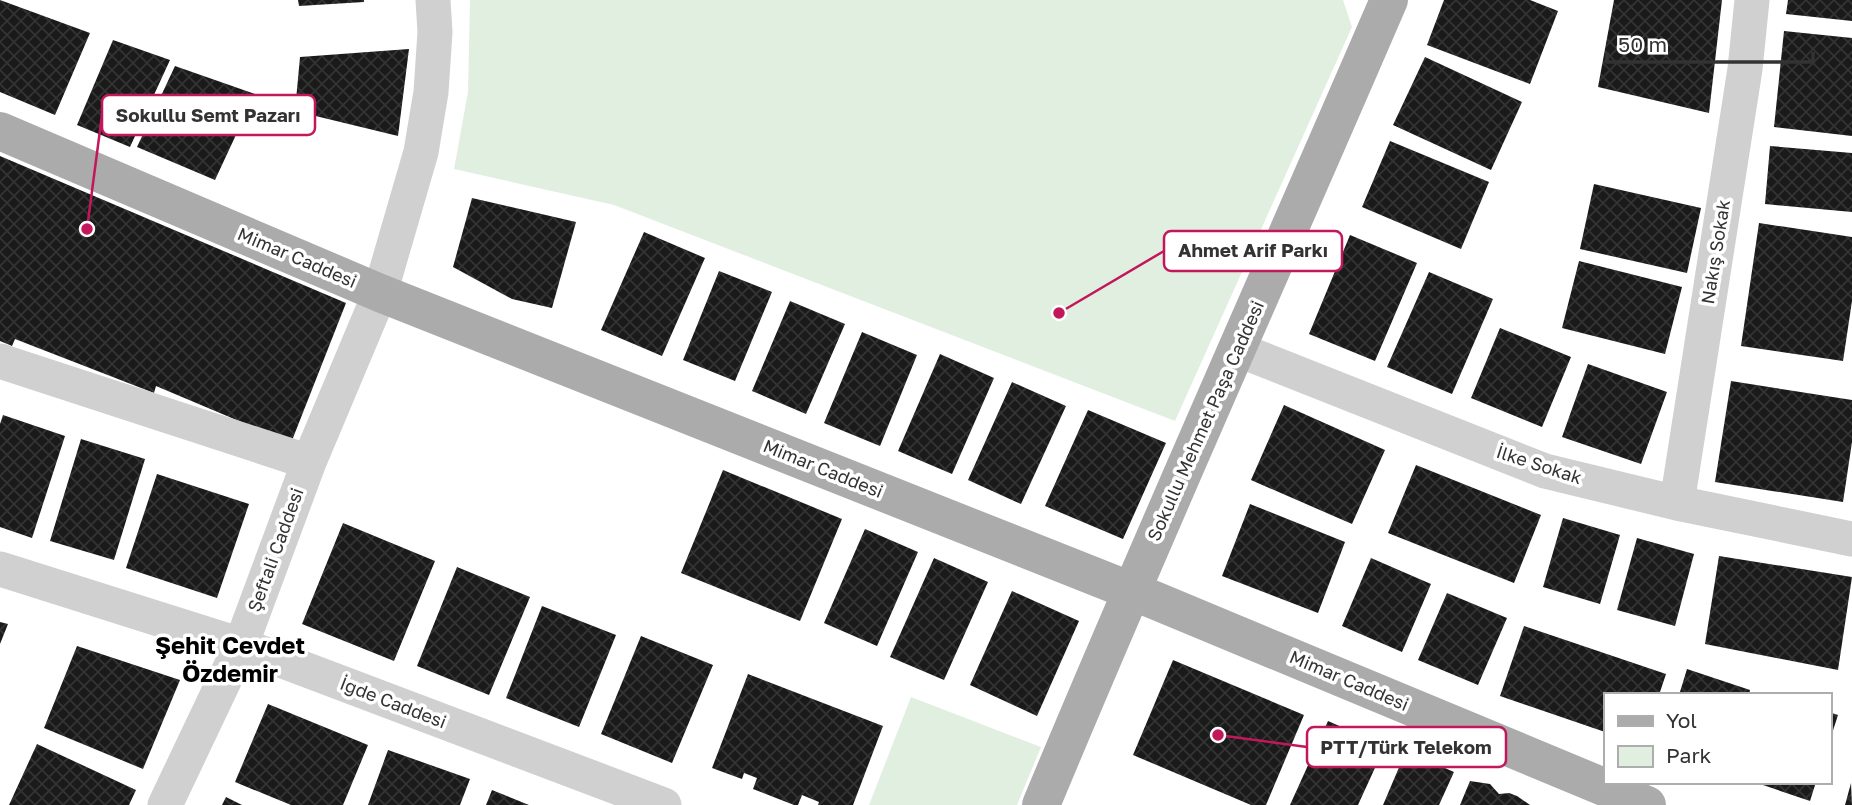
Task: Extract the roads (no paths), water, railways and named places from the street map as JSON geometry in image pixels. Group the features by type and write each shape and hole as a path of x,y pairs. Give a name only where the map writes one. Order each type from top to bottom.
{"main road":[{"name":"Sokullu Mehmet Paşa Caddesi","path":"1041,805 1130,591 1239,350 1389,0"},
{"name":"Mimar Caddesi","path":"0,131 380,293 1130,591 1647,805"}],"street":[{"name":"Şeftali Caddesi","path":"165,805 241,645 309,462 380,293 423,140 431,92 435,32 433,0"},
{"name":"Nakış Sokak","path":"1677,503 1745,69 1752,0"},
{"name":"İlke Sokak","path":"1239,350 1545,471 1677,503 1852,539"},
{"path":"0,361 309,462"},
{"name":"İğde Caddesi","path":"0,569 241,645 624,798 663,805"}],"place":[{"name":"Sokullu Semt Pazarı","path":"87,229"},
{"name":"Ahmet Arif Parkı","path":"1059,313"},
{"name":"PTT/Türk Telekom","path":"1218,735"}],"district":[{"name":"Şehit Cevdet Özdemir","path":"230,660"}]}
